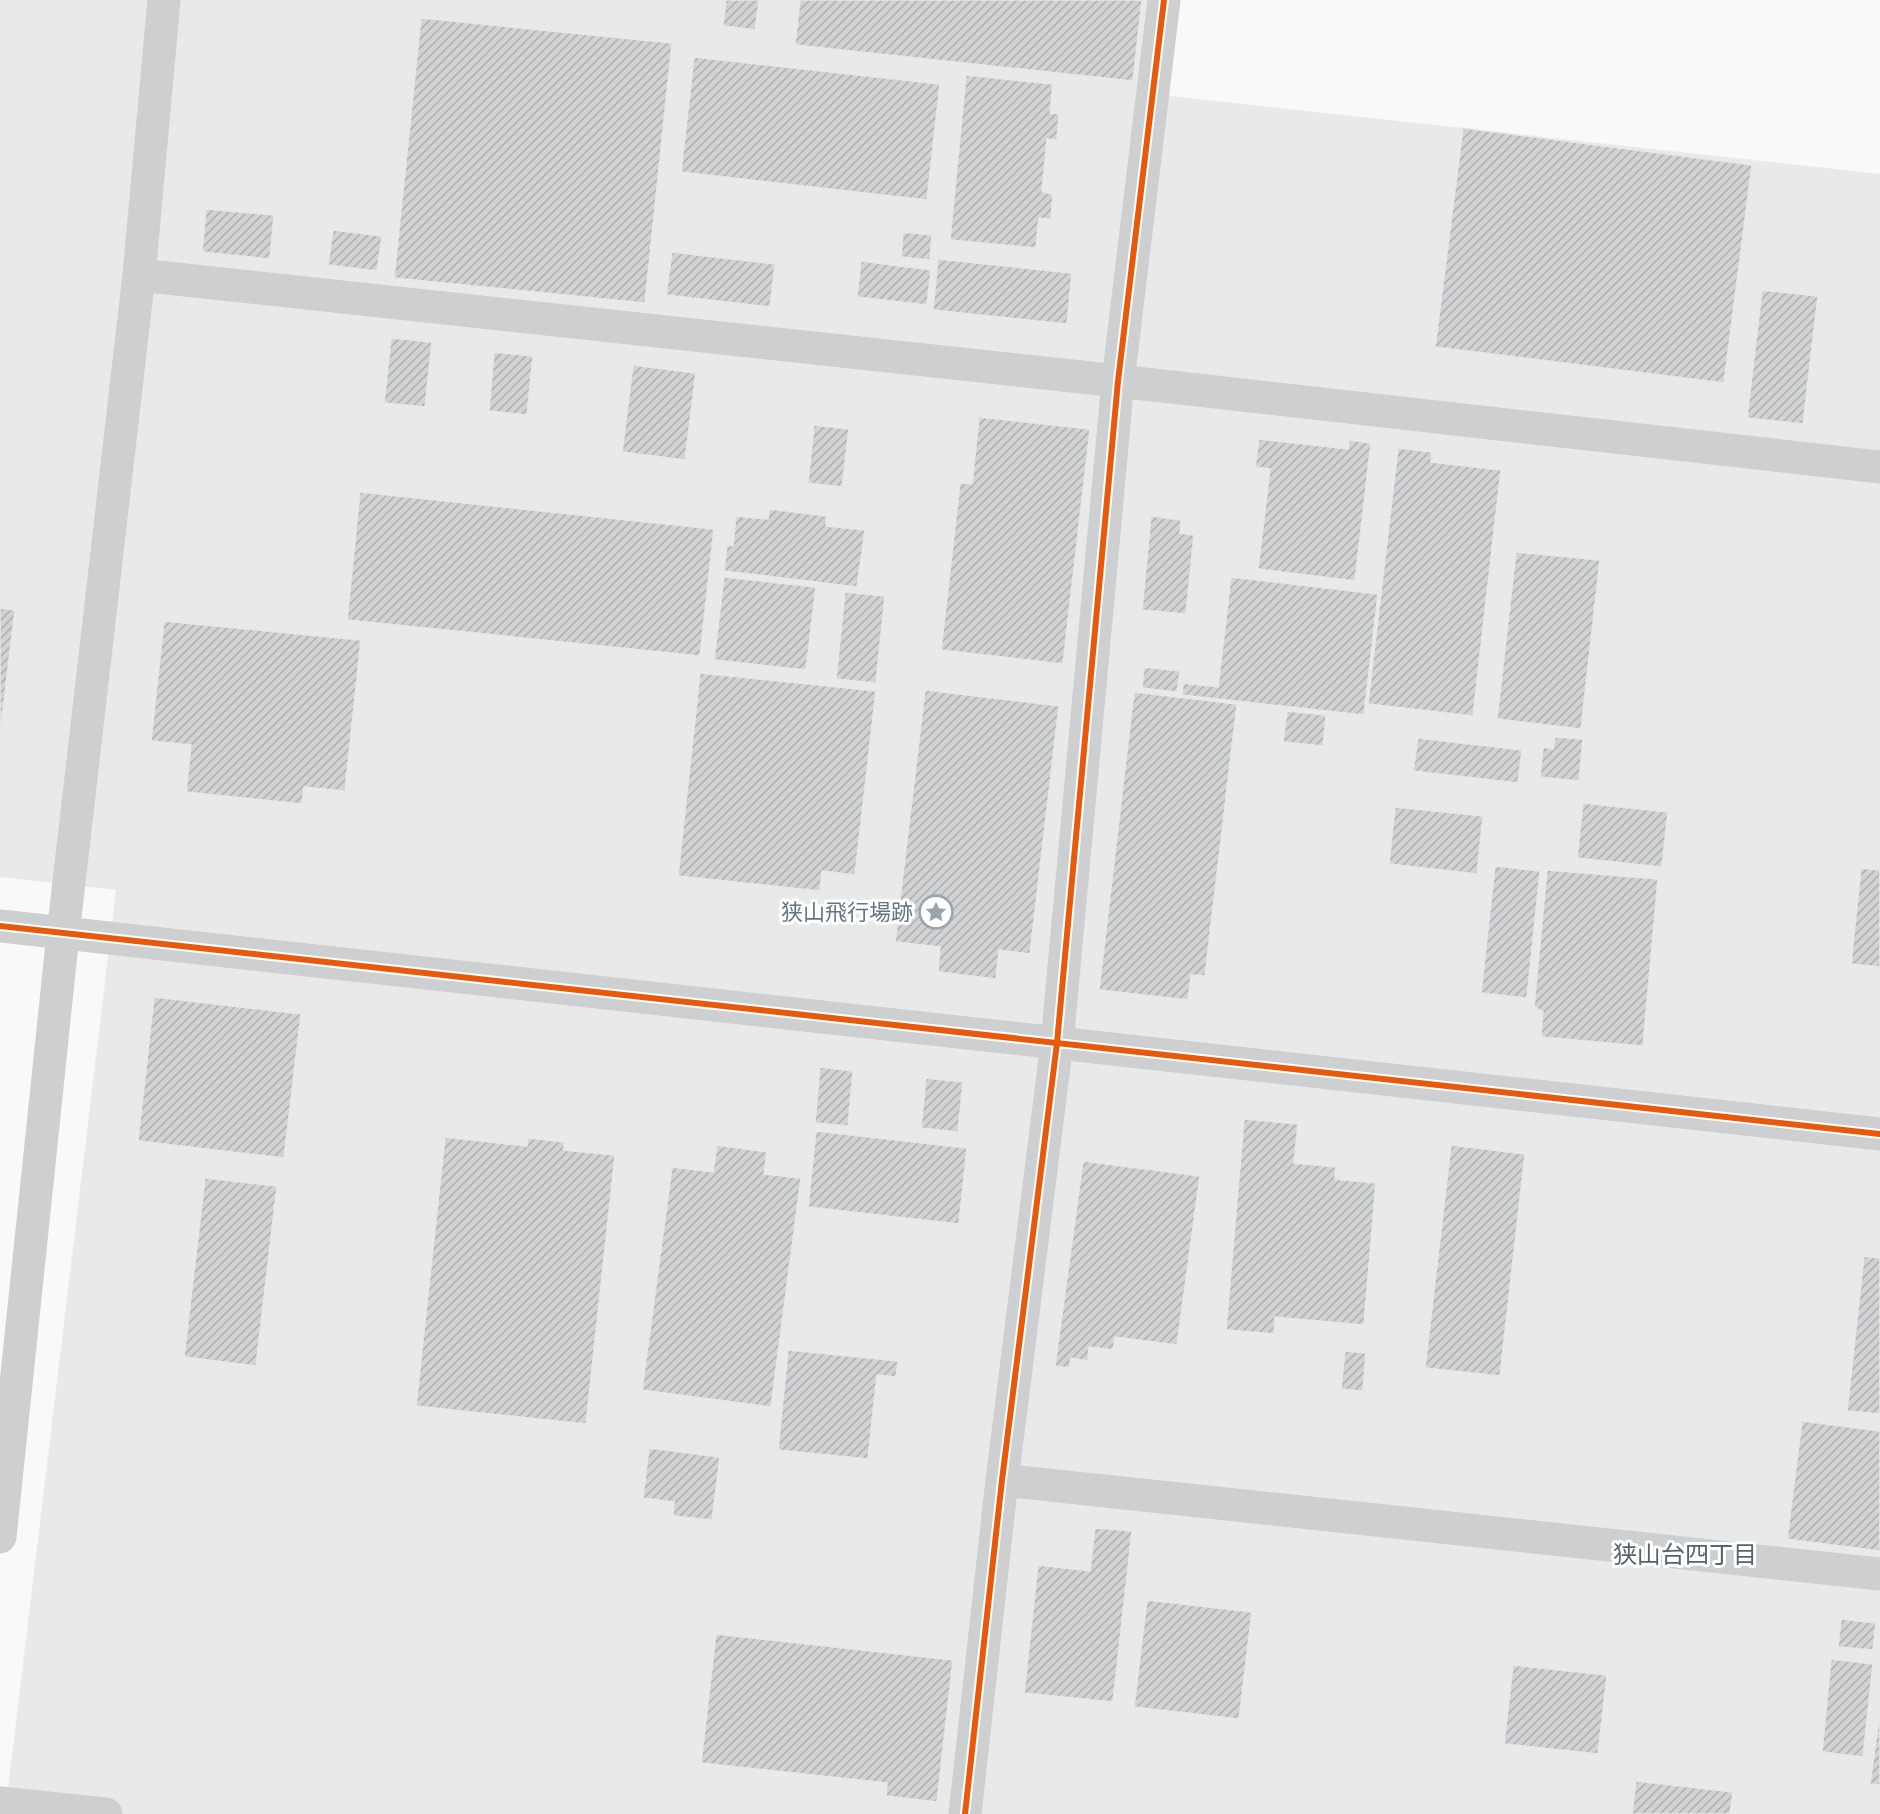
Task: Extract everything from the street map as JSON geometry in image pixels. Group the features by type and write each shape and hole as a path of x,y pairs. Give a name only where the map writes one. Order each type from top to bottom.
{"street":[{"path":"0,1538 63,934 139,275 164,0"},
{"path":"964,1814 1002,1480 1057,1043 1118,381 1164,0"},
{"path":"139,275 1118,381 1880,467"},
{"path":"0,926 1880,1134"},
{"path":"1002,1480 1880,1574"},
{"path":"0,1803 106,1814"}],"shaded area":[{"path":"0,0 1152,0 1143,93 1880,174 1880,1814 5,1814 116,890 0,877"}],"building":[{"path":"726,0 759,0 755,30 723,26"},
{"path":"800,0 1142,0 1133,81 795,45"},
{"path":"421,18 672,43 645,303 394,278"},
{"path":"694,57 940,84 927,200 681,172"},
{"path":"966,75 1053,84 1050,113 1059,114 1057,140 1047,139 1042,192 1053,194 1051,219 1039,218 1036,248 950,240"},
{"path":"1463,128 1752,165 1724,383 1435,347"},
{"path":"206,209 274,215 270,259 202,252"},
{"path":"333,230 382,236 377,271 328,265"},
{"path":"903,232 932,235 930,260 901,257"},
{"path":"672,252 775,264 770,307 666,295"},
{"path":"938,259 1072,273 1067,324 933,310"},
{"path":"861,261 931,270 927,305 857,297"},
{"path":"1762,290 1818,296 1803,424 1747,418"},
{"path":"391,338 432,342 425,407 384,403"},
{"path":"494,352 533,356 527,415 489,411"},
{"path":"633,365 696,373 685,460 622,452"},
{"path":"979,417 1090,429 1063,664 941,650 960,483 972,484"},
{"path":"814,425 849,429 842,487 808,483"},
{"path":"1259,439 1348,449 1349,440 1371,443 1355,581 1258,569 1270,469 1255,467"},
{"path":"1398,448 1432,452 1431,462 1501,470 1473,716 1368,704"},
{"path":"360,492 714,529 700,656 347,620"},
{"path":"769,509 827,516 826,526 865,530 857,587 724,571 727,545 733,546 736,516 768,519"},
{"path":"1151,516 1181,520 1180,533 1194,535 1186,614 1142,610"},
{"path":"1516,552 1600,560 1581,729 1497,719"},
{"path":"724,577 816,587 806,670 714,660"},
{"path":"1231,577 1378,594 1364,715 1182,695 1183,683 1218,687"},
{"path":"845,592 885,596 876,683 836,679"},
{"path":"0,608 15,610 0,735"},
{"path":"164,621 361,640 345,791 304,787 302,804 186,792 191,745 151,741"},
{"path":"1144,667 1180,671 1177,692 1142,688"},
{"path":"700,673 876,691 855,875 822,871 820,891 678,876"},
{"path":"925,690 1059,706 1030,954 999,950 996,979 938,972 940,947 895,942"},
{"path":"1134,692 1237,704 1205,976 1191,975 1188,1000 1099,990"},
{"path":"1287,711 1326,715 1323,746 1283,742"},
{"path":"1555,737 1583,739 1579,781 1540,777 1543,747 1553,749"},
{"path":"1418,738 1522,750 1518,783 1413,771"},
{"path":"1583,803 1668,812 1662,867 1577,858"},
{"path":"1395,807 1483,816 1477,874 1389,864"},
{"path":"1495,866 1540,871 1527,998 1481,993"},
{"path":"1861,868 1880,870 1880,967 1851,964"},
{"path":"1547,870 1658,879 1643,1046 1541,1037 1543,1012 1534,1007"},
{"path":"154,997 301,1014 284,1158 138,1141"},
{"path":"820,1067 853,1071 848,1126 815,1123"},
{"path":"926,1078 963,1082 958,1132 921,1128"},
{"path":"1244,1119 1298,1124 1294,1163 1336,1167 1335,1179 1376,1183 1364,1325 1275,1317 1274,1334 1226,1330"},
{"path":"816,1131 967,1148 959,1224 808,1207"},
{"path":"445,1137 527,1146 528,1138 564,1142 564,1150 615,1155 586,1424 416,1406"},
{"path":"717,1145 767,1152 764,1174 801,1178 771,1407 642,1390 672,1167 713,1172"},
{"path":"1451,1145 1525,1154 1500,1376 1425,1368"},
{"path":"1083,1161 1200,1176 1177,1345 1115,1337 1113,1350 1089,1347 1088,1361 1071,1358 1069,1368 1055,1366"},
{"path":"205,1178 277,1186 256,1366 184,1357"},
{"path":"1864,1256 1880,1258 1880,1414 1847,1411"},
{"path":"788,1350 898,1361 896,1377 877,1375 868,1459 778,1450"},
{"path":"1345,1351 1366,1353 1363,1391 1341,1389"},
{"path":"1802,1421 1880,1431 1880,1551 1787,1539"},
{"path":"649,1448 720,1457 712,1520 673,1516 674,1502 643,1498"},
{"path":"1095,1528 1132,1531 1113,1702 1024,1693 1038,1565 1090,1571"},
{"path":"1147,1600 1252,1612 1239,1719 1134,1707"},
{"path":"1841,1619 1876,1623 1873,1650 1838,1647"},
{"path":"716,1634 953,1660 937,1802 886,1796 887,1783 701,1763"},
{"path":"1831,1659 1873,1664 1863,1757 1822,1752"},
{"path":"1513,1665 1607,1675 1598,1754 1504,1744"},
{"path":"1880,1711 1880,1785 1870,1784"},
{"path":"1636,1781 1733,1792 1730,1814 1632,1814"}],"cycle path":[{"path":"965,1814 1002,1480 1057,1043 1118,381 1164,0"},
{"path":"0,926 1880,1134"}],"place":[{"name":"狭山飛行場跡","path":"936,912"}],"district":[{"name":"狭山台四丁目","path":"1685,1555"}]}
